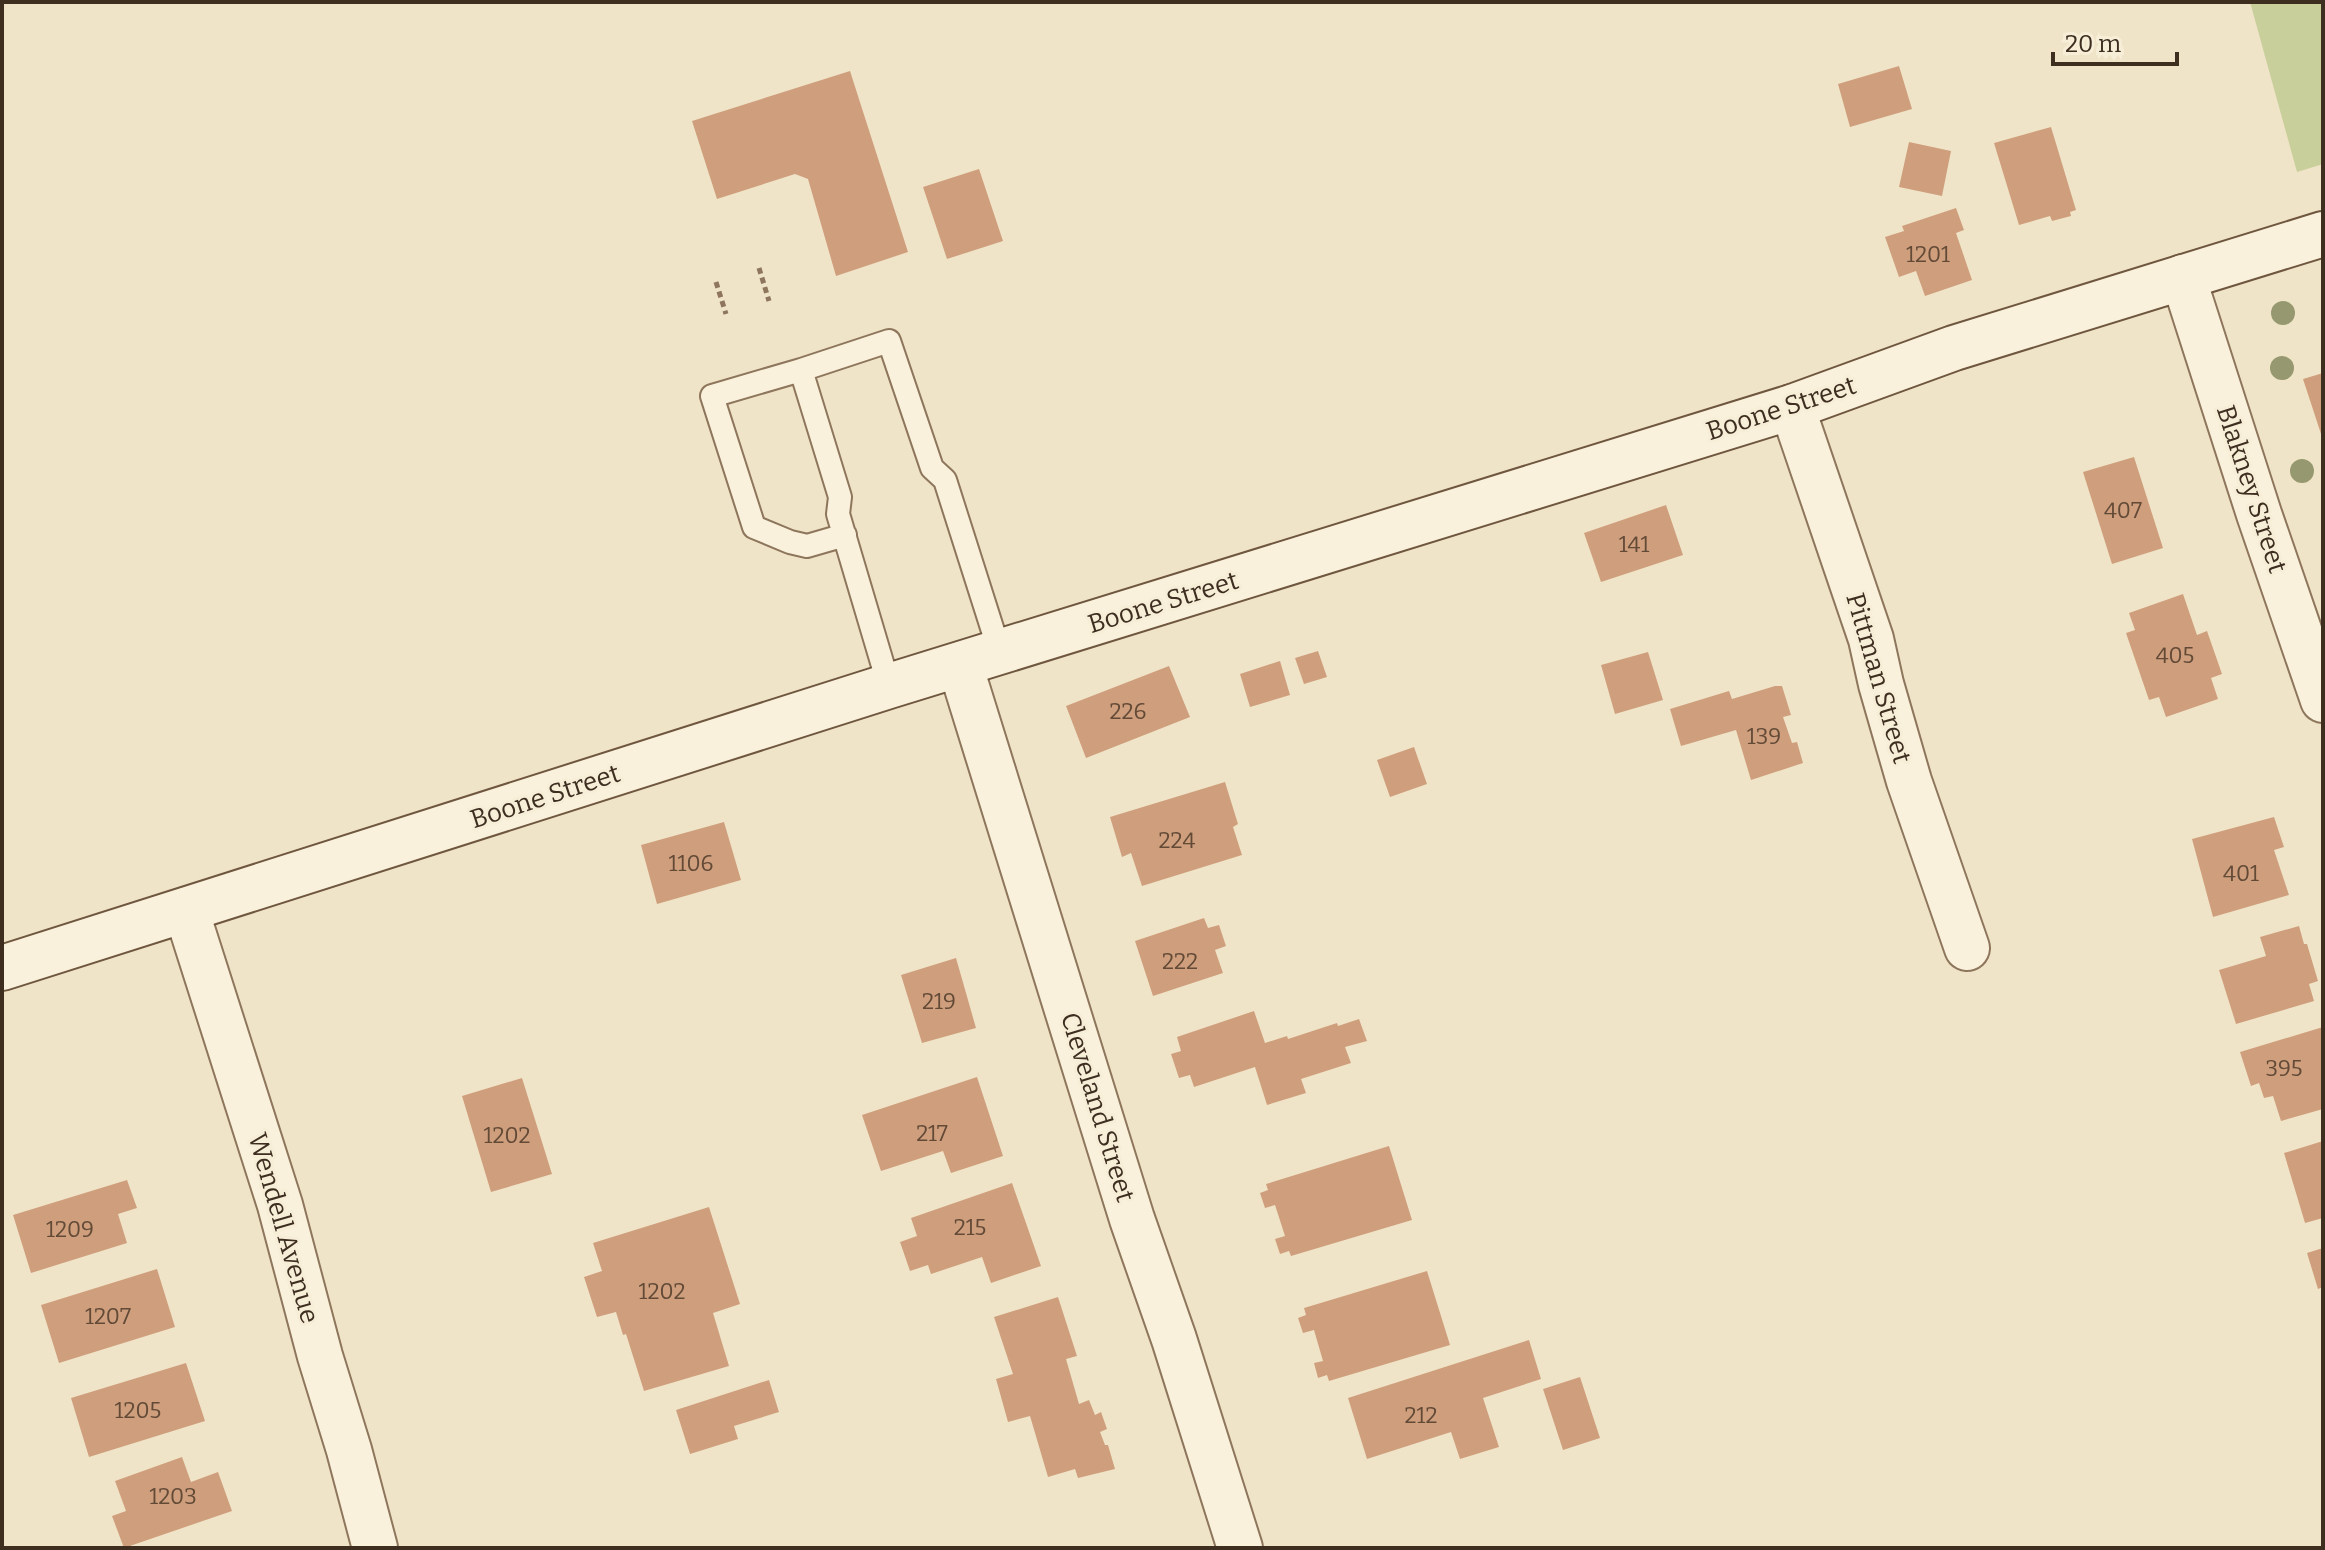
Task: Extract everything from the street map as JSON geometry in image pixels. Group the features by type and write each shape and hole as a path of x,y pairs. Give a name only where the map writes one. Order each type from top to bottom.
{"street":[{"name":"Boone Street","path":"2,968 889,686 1792,407 1954,348 2323,234"},
{"name":"Blakney Street","path":"2183,277 2323,700"},
{"name":"Pittman Street","path":"1792,407 1871,639 1909,781 1967,948"},
{"name":"Cleveland Street","path":"980,659 1132,1219 1174,1339 1240,1548"},
{"name":"Wendell Avenue","path":"186,910 280,1205 375,1548"}],"lane":[{"path":"845,535 807,546 754,527 712,396 889,341 932,468 945,480 980,659"},
{"path":"801,370 840,497 838,514 889,686"}],"path":[{"path":"759,268 769,301"},
{"path":"716,282 726,314"}],"green space":[{"path":"2250,2 2323,2 2323,164 2297,172"}],"building":[{"path":"1899,66 1912,109 1850,127 1838,84"},
{"path":"850,71 908,252 836,276 808,179 795,174 717,199 692,121"},
{"path":"2051,127 2076,210 2070,212 2071,216 2052,221 2050,216 2019,225 1994,143"},
{"path":"1909,142 1951,151 1942,196 1899,187"},
{"path":"979,169 1003,241 947,259 923,187"},
{"path":"1956,208 1964,230 1956,233 1972,280 1925,296 1916,271 1899,277 1885,237 1904,231 1902,226"},
{"path":"2323,373 2323,437 2322,437 2303,379"},
{"path":"2134,457 2163,548 2112,564 2083,472"},
{"path":"1666,505 1683,555 1601,582 1584,533"},
{"path":"2183,594 2197,635 2207,631 2222,674 2211,678 2218,699 2166,717 2159,697 2149,700 2126,633 2135,630 2129,613"},
{"path":"1318,651 1327,677 1304,684 1295,658"},
{"path":"1648,652 1663,700 1615,714 1601,665"},
{"path":"1280,661 1290,695 1250,707 1240,674"},
{"path":"1169,666 1190,717 1086,758 1066,706"},
{"path":"1782,686 1791,715 1783,717 1792,743 1797,742 1803,763 1751,780 1736,730 1681,746 1670,709 1729,691 1732,699"},
{"path":"1414,747 1427,784 1390,797 1377,760"},
{"path":"1225,782 1238,824 1233,827 1242,855 1142,886 1131,853 1122,857 1110,817"},
{"path":"2274,817 2284,847 2274,850 2289,895 2213,917 2192,839"},
{"path":"724,822 741,880 657,904 641,845"},
{"path":"1204,918 1208,928 1219,925 1226,946 1215,950 1223,973 1153,996 1135,941"},
{"path":"2299,926 2318,981 2309,984 2314,1001 2236,1024 2219,970 2266,956 2260,937"},
{"path":"956,958 976,1028 922,1043 901,975"},
{"path":"1254,1011 1265,1043 1359,1019 1367,1041 1345,1047 1351,1063 1301,1079 1306,1093 1267,1105 1255,1067 1194,1087 1190,1075 1179,1078 1171,1054 1181,1051 1177,1037"},
{"path":"2323,1027 2323,1109 2281,1121 2273,1096 2264,1098 2259,1083 2251,1086 2240,1052"},
{"path":"977,1077 1003,1156 951,1173 943,1151 881,1171 862,1115"},
{"path":"522,1078 552,1174 491,1192 462,1096"},
{"path":"2323,1141 2323,1218 2305,1223 2284,1153"},
{"path":"1389,1146 1412,1220 1291,1256 1289,1251 1280,1254 1275,1239 1285,1236 1275,1205 1265,1208 1260,1193 1268,1190 1266,1184"},
{"path":"127,1180 137,1208 118,1214 127,1243 31,1273 13,1215"},
{"path":"1012,1183 1041,1266 991,1283 982,1257 931,1274 928,1265 910,1271 900,1242 917,1236 911,1218"},
{"path":"709,1207 740,1304 713,1313 729,1366 644,1391 616,1312 597,1317 584,1277 602,1271 593,1243"},
{"path":"2323,1248 2323,1287 2318,1289 2307,1253"},
{"path":"157,1269 175,1327 59,1363 41,1305"},
{"path":"1427,1271 1450,1345 1329,1381 1327,1375 1318,1378 1314,1363 1323,1361 1314,1330 1303,1333 1298,1318 1306,1315 1304,1308"},
{"path":"1058,1297 1077,1356 1066,1359 1079,1404 1089,1400 1095,1415 1101,1412 1107,1429 1100,1432 1105,1445 1108,1445 1115,1469 1078,1478 1075,1469 1048,1477 1030,1416 1008,1422 996,1379 1013,1374 994,1317"},
{"path":"1529,1340 1541,1379 1483,1398 1499,1447 1460,1459 1451,1432 1367,1459 1348,1398"},
{"path":"186,1363 205,1421 89,1457 71,1398"},
{"path":"1580,1377 1600,1438 1563,1450 1543,1389"},
{"path":"769,1380 779,1412 734,1426 738,1439 690,1454 676,1410"},
{"path":"182,1457 191,1482 218,1472 232,1511 124,1548 112,1516 126,1511 115,1481"}]}
